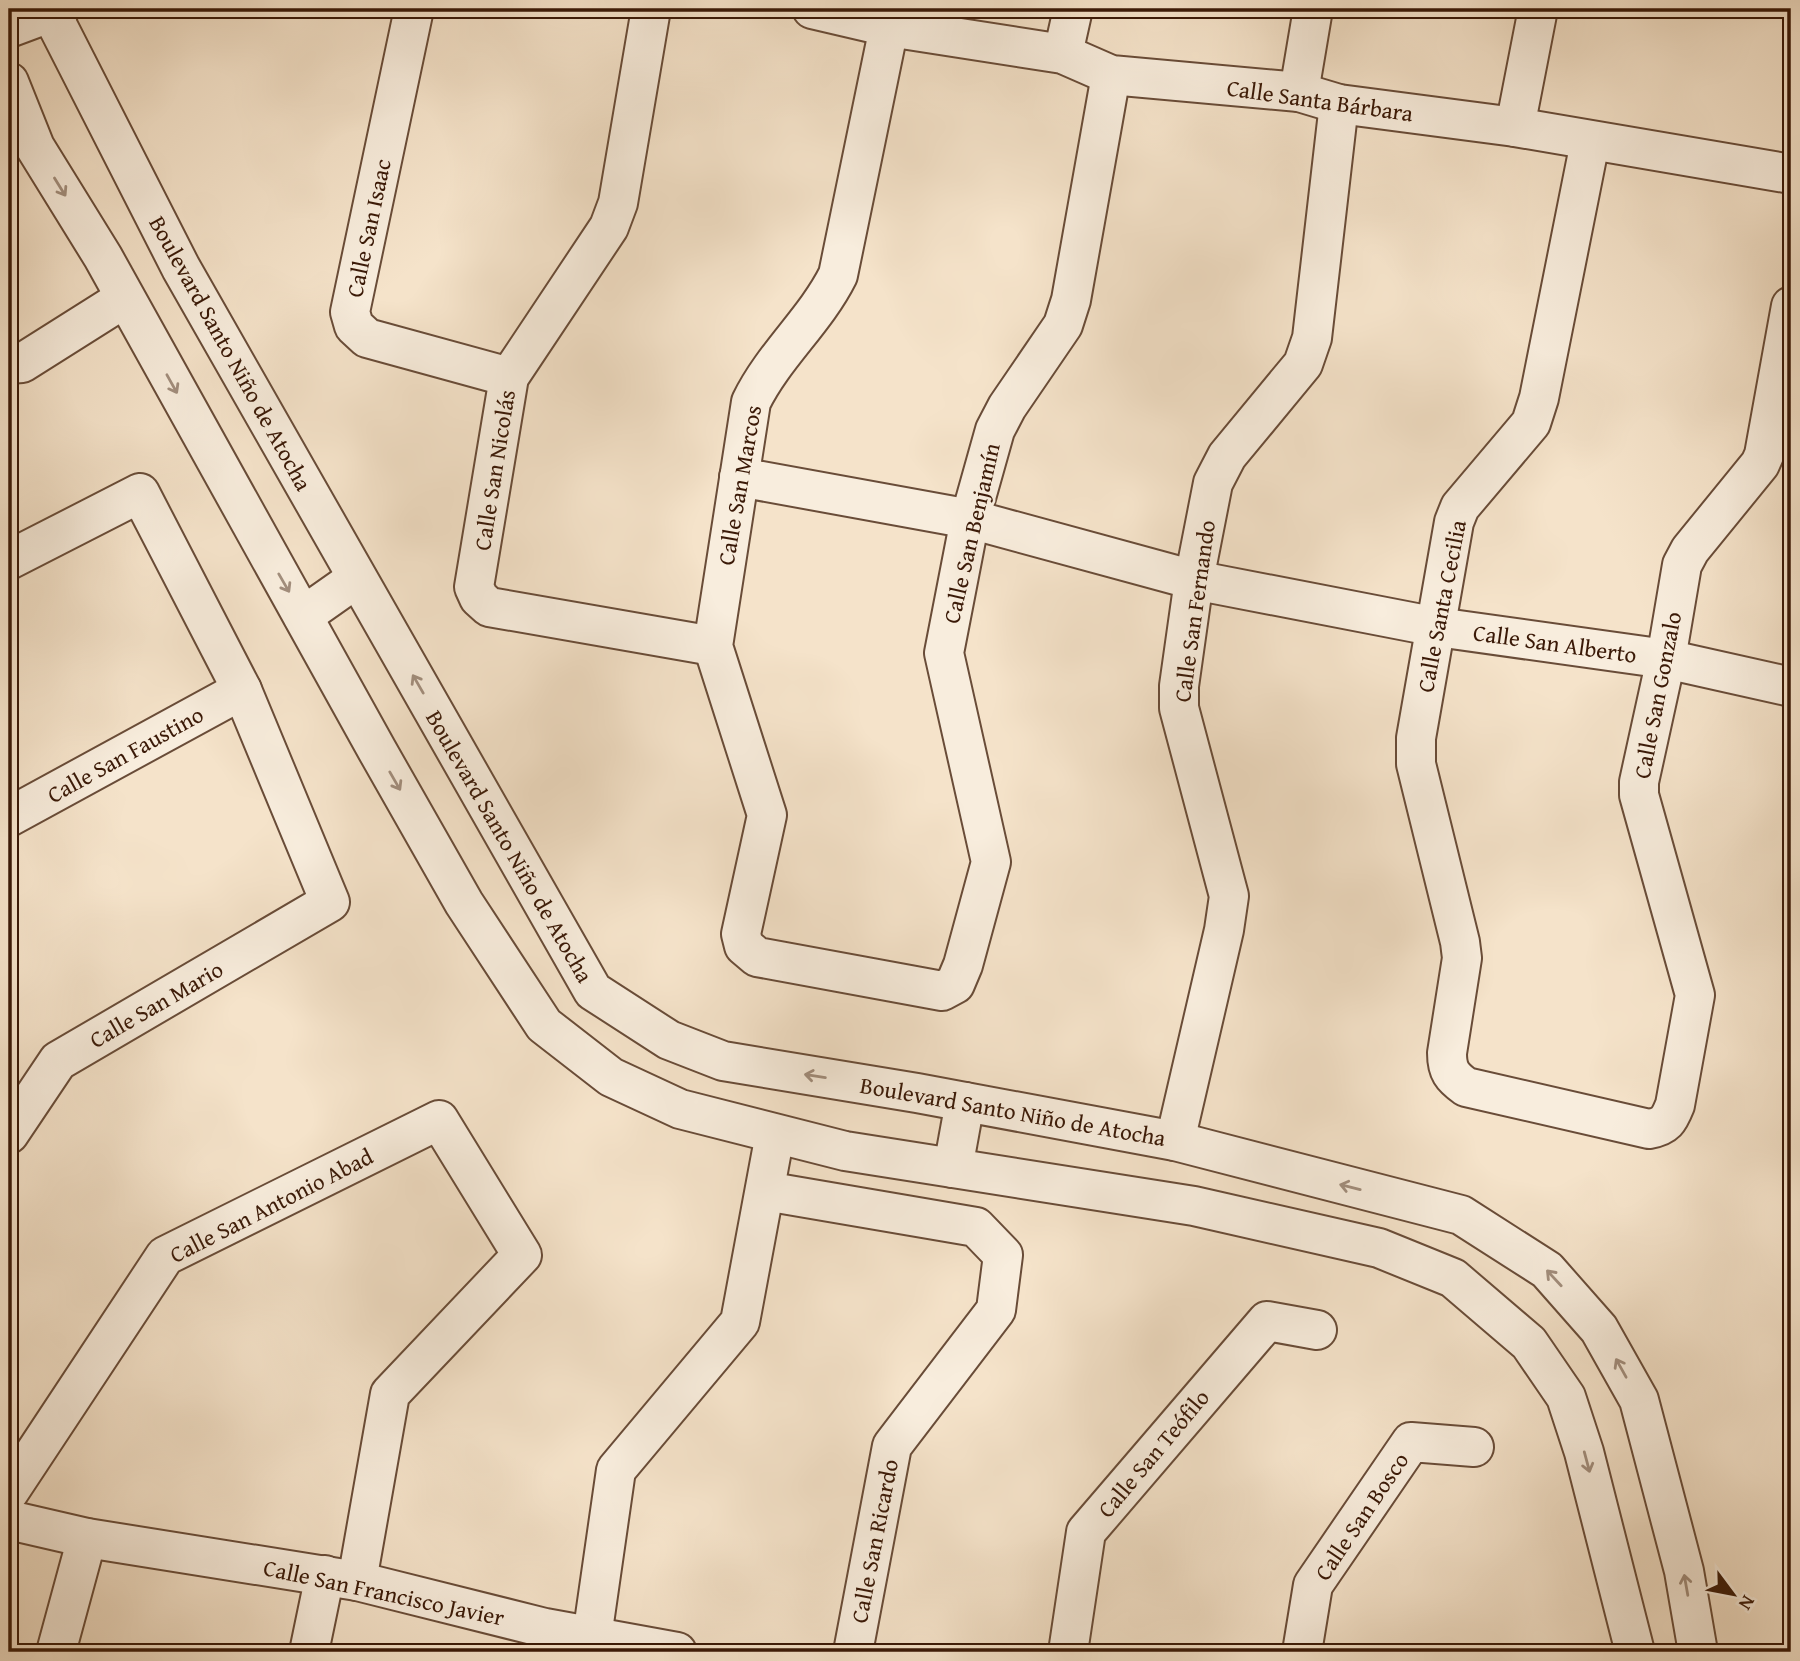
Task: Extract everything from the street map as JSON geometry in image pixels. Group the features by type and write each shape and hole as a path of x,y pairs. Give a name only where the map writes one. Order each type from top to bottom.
{"street":[{"name":"Calle San Isaac","path":"414,9 350,312 354,326 368,338 509,377"},
{"name":"Calle San Nicolás","path":"651,9 618,203 609,227 509,377 474,587 479,598 489,607 713,646"},
{"path":"1063,54 1073,9"},
{"path":"1299,92 1313,9"},
{"path":"1515,127 1538,9"},
{"path":"9,28 53,10"},
{"name":"Boulevard Santo Niño de Atocha","path":"53,10 181,268 593,991 669,1041 723,1061 1175,1140 1461,1215 1547,1270 1599,1329 1639,1400 1684,1571 1698,1652"},
{"name":"Calle Santa Bárbara","path":"834,11 889,27 1063,54 1111,75 1299,92 1339,104 1515,127 1590,142 1791,174"},
{"name":"Calle San Marcos","path":"757,957 744,946 741,934 766,815 713,646 751,402 761,381 825,301 838,275 889,27"},
{"name":"Calle San Benjamín","path":"757,957 942,991 955,984 963,965 991,862 944,653 970,519 995,430 1007,407 1063,324 1071,300 1111,75"},
{"path":"9,82 22,148 103,257 464,902 544,1025 611,1077 680,1109 845,1151 1194,1206 1378,1248 1453,1278 1529,1343 1566,1397 1584,1452 1635,1652"},
{"name":"Calle San Fernando","path":"1175,1140 1224,930 1229,896 1179,708 1179,686 1194,580 1213,483 1227,456 1303,364 1312,338 1339,104"},
{"name":"Calle Santa Cecilia","path":"1590,142 1539,398 1531,423 1460,508 1454,522 1416,738 1416,764 1462,958 1447,1053 1447,1069 1453,1078 1466,1087 1649,1129 1669,1121 1675,1105"},
{"path":"9,364 22,363 125,298"},
{"name":"Calle San Gonzalo","path":"1675,1105 1695,995 1639,795 1639,782 1666,659 1682,565 1690,550 1760,464 1764,455 1791,306"},
{"name":"Calle San Alberto","path":"739,477 970,519 1194,580 1437,626 1666,659 1791,687"},
{"path":"9,560 140,493 242,690"},
{"path":"303,616 357,578"},
{"name":"Calle San Faustino","path":"9,817 242,690"},
{"name":"Calle San Mario","path":"9,1134 58,1061 330,902 242,690"},
{"path":"953,1168 965,1102"},
{"name":"Calle San Antonio Abad","path":"9,1492 165,1256 439,1120 522,1255 390,1394 341,1578"},
{"path":"592,1637 616,1470 740,1322 775,1134"},
{"name":"Calle San Ricardo","path":"765,1191 976,1227 1003,1255 996,1310 892,1446 853,1652"},
{"name":"Calle San Teófilo","path":"1068,1652 1086,1532 1267,1321 1317,1330"},
{"name":"Calle San Bosco","path":"1302,1652 1313,1585 1411,1442 1475,1447"},
{"name":"Calle San Francisco Javier","path":"9,1520 87,1538 341,1578 543,1640 592,1637 677,1652"},
{"path":"56,1652 87,1538"},
{"path":"309,1652 341,1578"}]}
